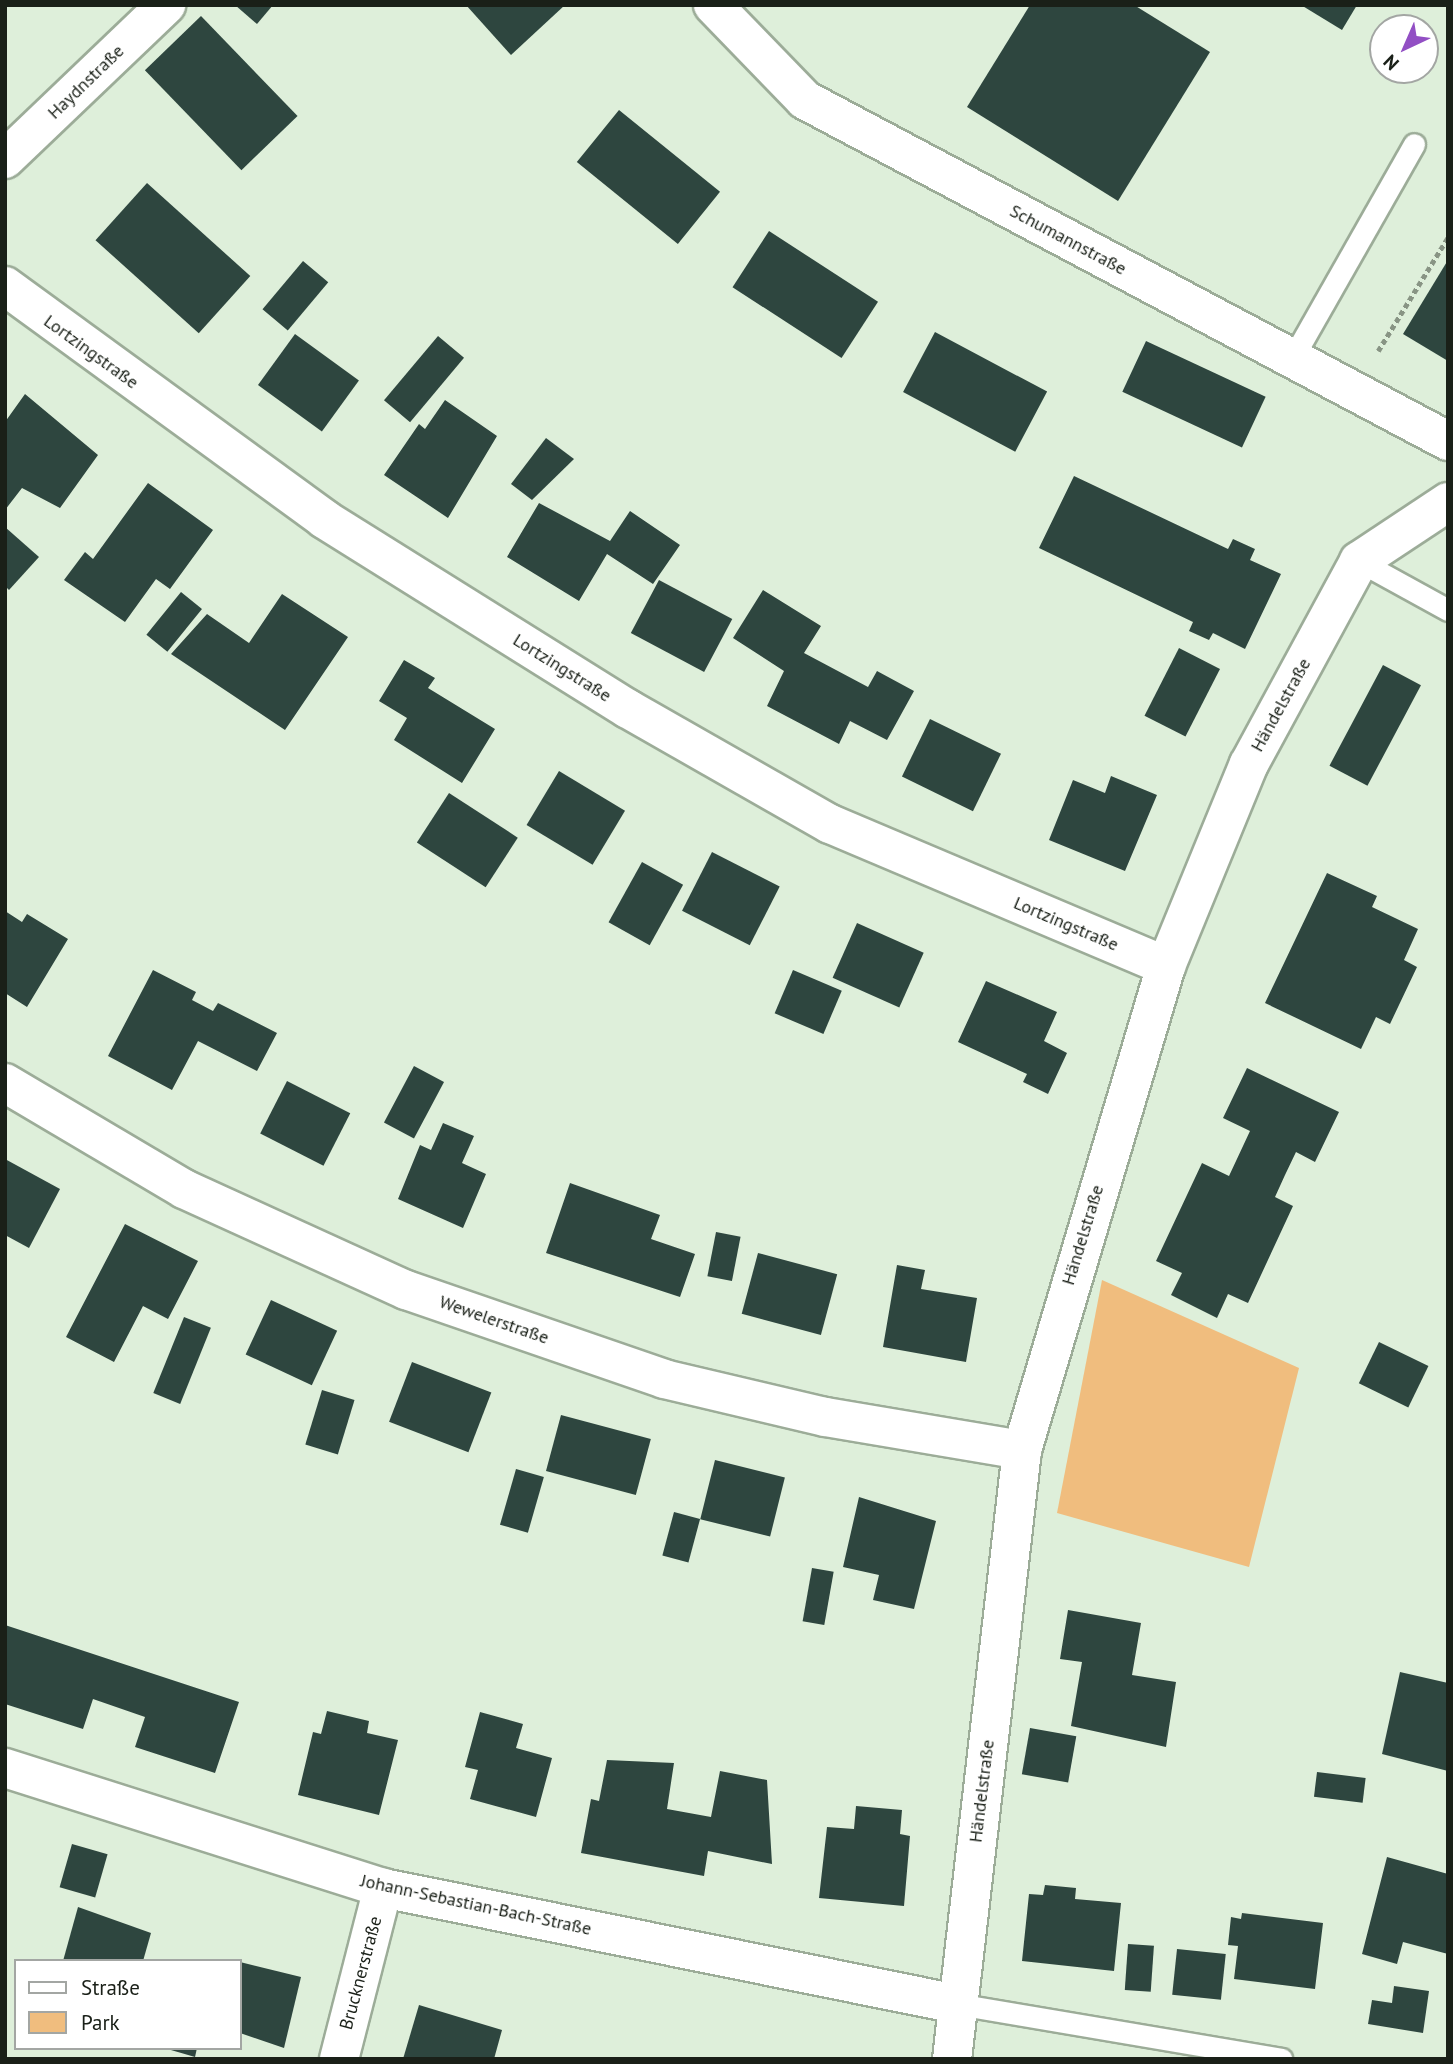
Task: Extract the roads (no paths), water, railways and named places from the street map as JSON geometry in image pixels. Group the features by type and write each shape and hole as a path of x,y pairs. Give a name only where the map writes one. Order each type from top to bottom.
{"street":[{"name":"Haydnstraße","path":"5,159 166,5"},
{"name":"Schumannstraße","path":"713,5 805,100 1448,441"},
{"name":"Lortzingstraße","path":"11,304 324,519 628,709 830,824 1166,966"},
{"name":"Händelstraße","path":"952,2059 1021,1450 1166,966 1249,764 1359,561 1448,502"},
{"name":"Wewelerstraße","path":"5,1083 184,1189 406,1290 664,1379 825,1417 1021,1450"},
{"name":"Johann-Sebastian-Bach-Straße","path":"5,1768 383,1888 957,2004"},
{"name":"Brucknerstraße","path":"338,2059 383,1888"}],"lane":[{"path":"1292,359 1414,144"},
{"path":"1359,561 1448,610"},
{"path":"957,2004 1281,2059"}]}
